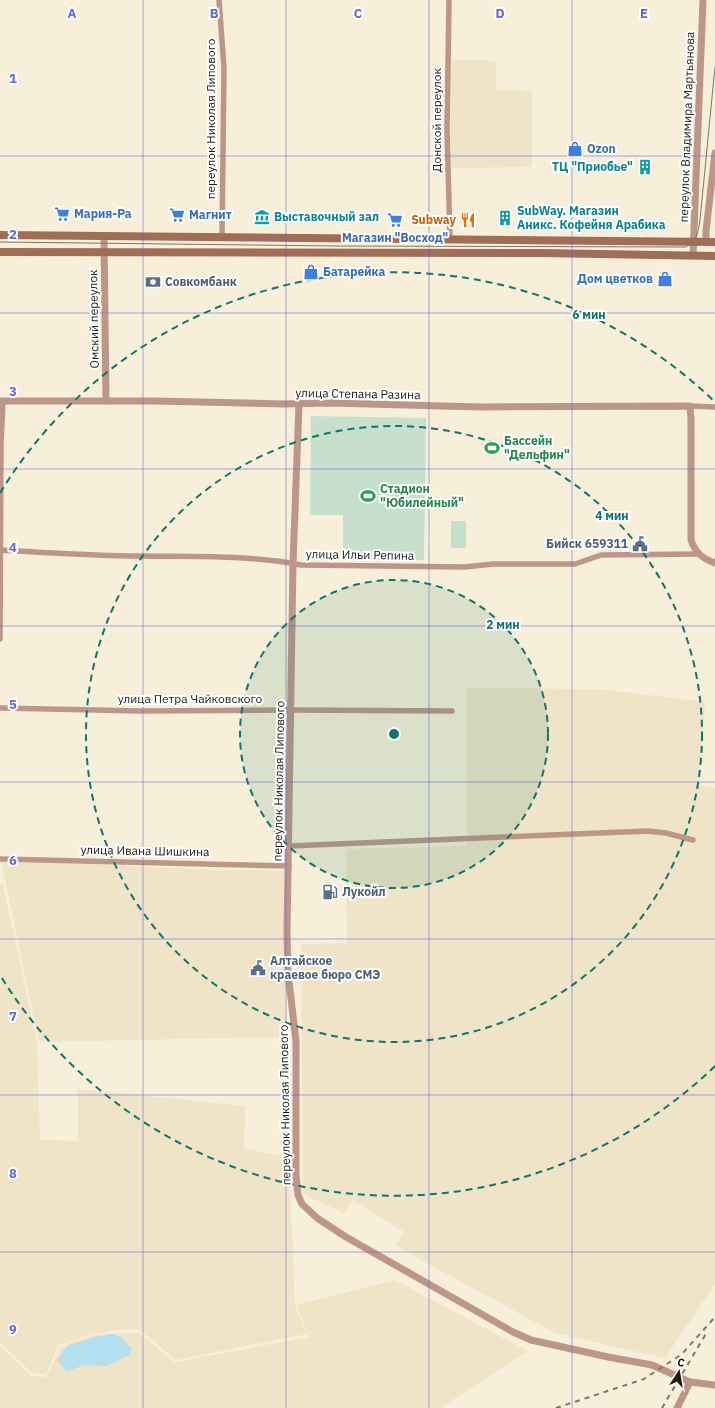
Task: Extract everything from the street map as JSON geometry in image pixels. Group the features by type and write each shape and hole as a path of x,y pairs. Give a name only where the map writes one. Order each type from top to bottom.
{"main road":[{"path":"0,235 715,242"},
{"path":"222,237 223,252"},
{"path":"0,252 223,252 715,256"}],"street":[{"name":"переулок Николая Липового","path":"219,0 224,68 222,237"},
{"name":"Донской переулок","path":"449,0 447,129 450,240"},
{"name":"переулок Владимира Мартьянова","path":"693,255 703,0"},
{"path":"706,242 706,230 715,153"},
{"name":"Омский переулок","path":"104,236 106,401"},
{"path":"0,639 1,401"},
{"name":"улица Степана Разина","path":"1,401 329,403 481,407 715,407"},
{"name":"переулок Николая Липового","path":"298,404 293,563 287,933 288,973 295,1022 296,1041 296,1175 298,1195 302,1204 317,1218 346,1237 513,1332 531,1340 608,1358 652,1365 690,1382 715,1385"},
{"path":"690,406 691,540 698,554"},
{"name":"улица Ильи Репина","path":"1,550 114,555 216,556 283,561 301,565 464,567 493,564 575,564 600,555 698,554 715,563"},
{"name":"улица Петра Чайковского","path":"0,708 141,711 452,711"},
{"path":"289,846 640,831 666,832 693,840"},
{"name":"улица Ивана Шишкина","path":"0,859 289,866"},
{"path":"677,1408 690,1382"}],"shaded area":[{"path":"450,59 496,61 496,90 532,91 532,167 451,168"},
{"path":"467,688 599,689 705,702 698,785 715,788 715,1284 665,1358 555,1333 396,1245 404,1232 352,1200 344,1213 303,1194 301,944 347,943 346,849 467,846"},
{"path":"1,860 189,869 285,871 286,1037 39,1042"},
{"path":"0,884 3,884 37,1043 40,1140 78,1141 78,1089 245,1106 244,1148 289,1158 295,1306 307,1334 176,1360 140,1330 119,1330 94,1334 58,1345 46,1374 32,1373 0,1342"},
{"path":"395,1280 528,1351 440,1408 0,1408 0,1345 31,1376 46,1377 61,1348 69,1343 94,1335 139,1333 175,1362 309,1337 297,1305"}],"green space":[{"name":"Стадион \"Юбилейный\"","path":"311,416 426,418 424,560 343,559 343,515 310,515"},
{"path":"451,521 466,521 466,548 451,548"}],"water":[{"path":"112,1334 122,1337 132,1349 129,1355 107,1366 84,1365 66,1372 57,1359 69,1345 95,1337"}],"tram line":[{"path":"0,242 337,246 686,247 695,239 700,220 715,67"}],"railway":[{"path":"556,1408 644,1379 682,1354 715,1317"},
{"path":"662,1408 707,1332"}],"place":[{"name":"Ozon","path":"575,149"},
{"name":"ТЦ \"Приобье\"","path":"645,167"},
{"name":"Мария-Ра","path":"62,214"},
{"name":"Магнит","path":"177,215"},
{"name":"Выставочный зал","path":"262,217"},
{"name":"SubWay. Магазин Аникс. Кофейня Арабика","path":"505,218"},
{"name":"Магазин \"Восход\"","path":"395,220"},
{"name":"Subway","path":"468,220"},
{"name":"Батарейка","path":"311,272"},
{"name":"Дом цветков","path":"665,279"},
{"name":"Совкомбанк","path":"153,282"},
{"name":"Бассейн \"Дельфин\"","path":"492,448"},
{"name":"Стадион \"Юбилейный\"","path":"368,496"},
{"name":"Бийск 659311","path":"640,544"},
{"name":"Лукойл","path":"330,892"},
{"name":"Алтайское краевое бюро СМЭ","path":"258,968"}]}
